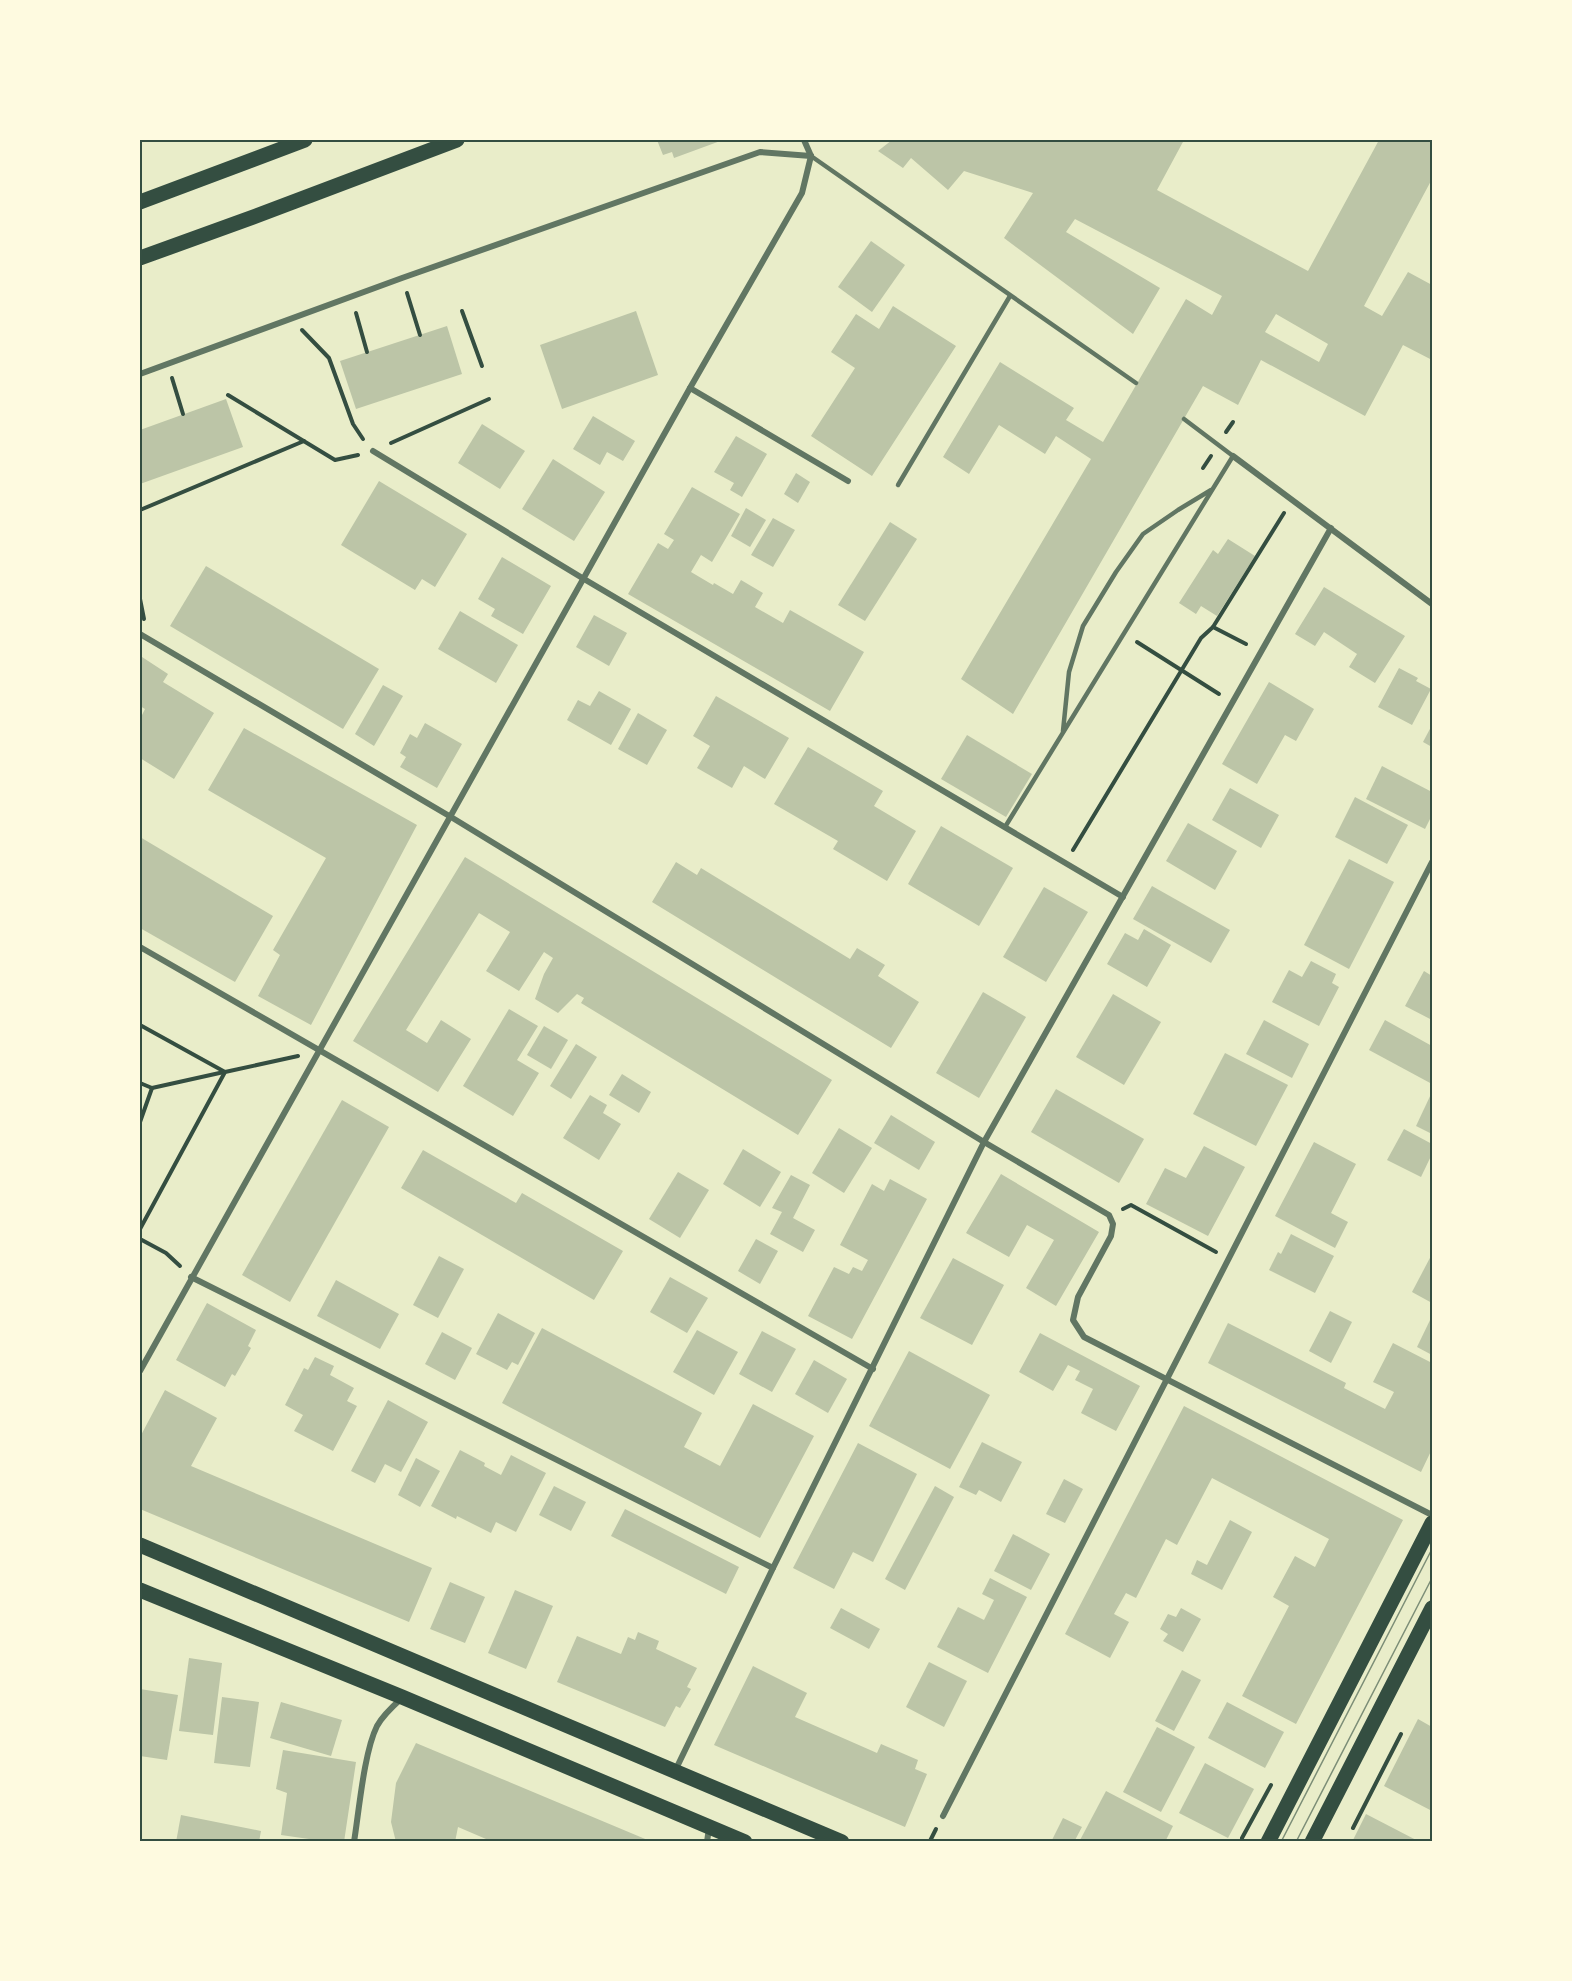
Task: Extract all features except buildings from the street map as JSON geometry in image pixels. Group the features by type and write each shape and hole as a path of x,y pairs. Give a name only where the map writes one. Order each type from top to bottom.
{"main road":[{"path":"140,202 305,140"},
{"path":"140,258 457,140"},
{"path":"1268,1842 1432,1523"},
{"path":"140,1545 842,1842"},
{"path":"140,1590 402,1697 708,1834 744,1842"},
{"path":"1312,1842 1432,1608"}],"street":[{"path":"140,1371 690,388 802,193 811,156 804,140"},
{"path":"140,374 351,296 760,152 811,156"},
{"path":"690,388 848,481"},
{"path":"373,452 1123,897"},
{"path":"1233,456 1432,604"},
{"path":"675,1771 772,1568 984,1142 1331,528"},
{"path":"140,633 451,817 984,1142 1109,1215 1113,1224 1111,1236 1078,1297 1074,1320 1084,1337 1432,1515"},
{"path":"943,1816 1432,862"},
{"path":"140,947 873,1369"},
{"path":"191,1277 772,1568"},
{"path":"354,1842 370,1746 377,1727 402,1697"}],"lane":[{"path":"811,156 1136,383"},
{"path":"898,485 1011,296"},
{"path":"1005,827 1233,456 1184,418"},
{"path":"1062,734 1069,672 1083,626 1105,590 1143,534 1213,489"}],"path":[{"path":"402,278 420,335"},
{"path":"351,296 367,352"},
{"path":"462,311 482,366"},
{"path":"291,318 329,358 352,424 373,452"},
{"path":"168,364 183,414"},
{"path":"228,395 335,460 373,452 489,399"},
{"path":"140,510 304,441"},
{"path":"1065,863 1181,670 1201,638 1213,627 1292,499"},
{"path":"1213,627 1261,652"},
{"path":"1147,648 1233,702"},
{"path":"140,1025 225,1072"},
{"path":"140,1083 152,1088 320,1051"},
{"path":"140,1229 225,1072"},
{"path":"140,1122 152,1088"},
{"path":"1109,1215 1131,1205 1228,1258"},
{"path":"140,1239 166,1253"},
{"path":"1353,1827 1401,1734"}],"tram line":[{"path":"1281,1842 1432,1549"},
{"path":"1296,1842 1432,1578"}]}
